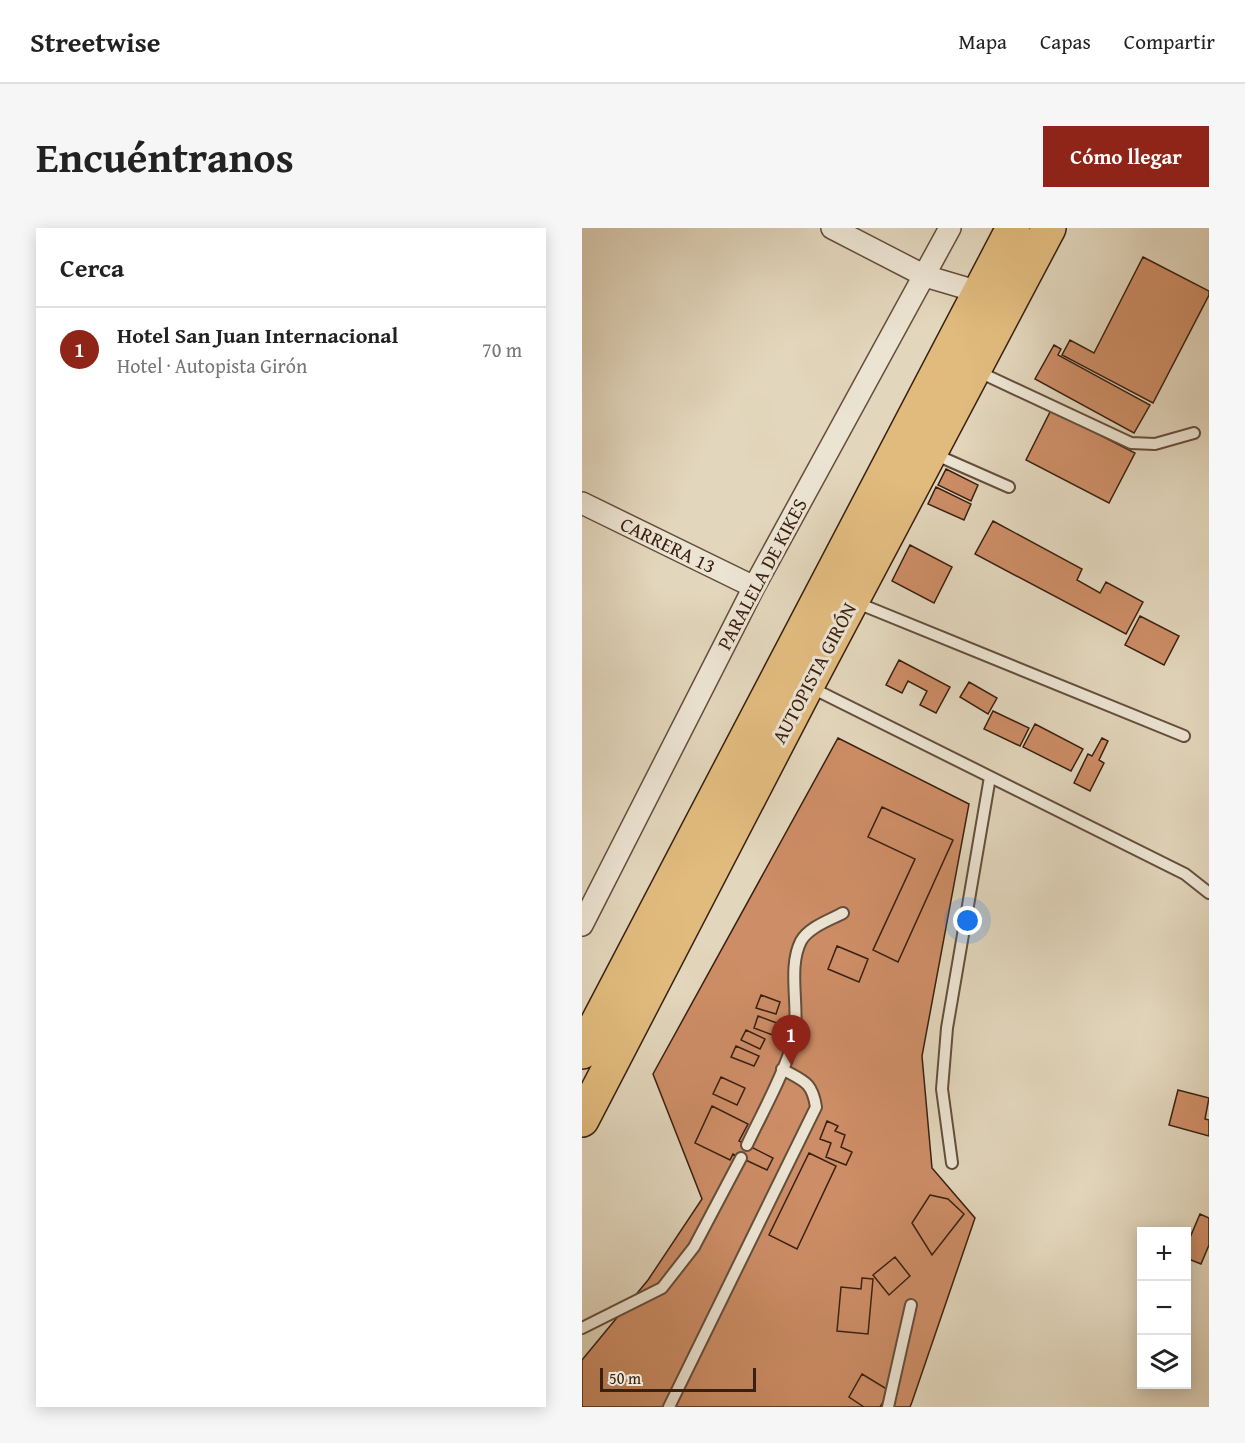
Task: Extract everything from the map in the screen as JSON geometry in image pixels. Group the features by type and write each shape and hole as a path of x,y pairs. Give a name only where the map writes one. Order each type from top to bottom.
{"highway":[{"name":"AUTOPISTA GIRÓN","path":"582,1052 1013,228"},
{"name":"AUTOPISTA GIRÓN","path":"582,1120 807,686 1049,228"}],"street":[{"path":"832,228 925,276 980,292"},
{"name":"PARALELA DE KIKES","path":"582,925 587,902 754,587 950,228"},
{"name":"CARRERA 13","path":"582,503 754,587"}],"lane":[{"path":"974,370 1131,443 1155,444 1194,433"},
{"path":"930,453 1009,487"},
{"path":"852,601 1184,736"},
{"path":"807,686 1185,874 1209,893"},
{"path":"952,1163 942,1089 947,1028 990,777"},
{"path":"747,1146 792,1045 796,1023 795,958 801,942 806,933 843,913"},
{"path":"669,1407 816,1107 814,1092 806,1082 782,1069"},
{"path":"582,1328 662,1287 694,1247 741,1158"},
{"path":"888,1407 911,1305"}],"building":[{"path":"1143,257 1209,291 1153,403 1062,355 1070,340 1094,353"},
{"path":"1054,345 1061,349 1058,355 1150,405 1134,433 1035,379"},
{"path":"1051,410 1135,453 1109,503 1026,460"},
{"path":"946,469 978,485 971,501 938,485"},
{"path":"936,487 971,504 964,520 928,504"},
{"path":"993,521 1082,569 1077,580 1100,593 1106,582 1143,602 1126,634 975,554"},
{"path":"910,545 952,567 934,603 892,581"},
{"path":"1140,616 1179,636 1164,665 1125,645"},
{"path":"899,660 950,687 936,713 920,705 927,691 908,681 902,693 886,685"},
{"path":"969,682 997,698 988,714 960,697"},
{"path":"993,711 1029,728 1020,746 984,729"},
{"path":"1035,724 1083,749 1071,771 1023,747"},
{"path":"838,738 969,804 922,1056 932,1168 975,1218 912,1402 910,1407 582,1407 582,1360 648,1280 702,1199 653,1074"},
{"path":"1102,738 1108,741 1099,760 1104,763 1090,791 1074,783 1088,754 1092,756"},
{"path":"882,807 953,840 898,962 873,950 915,859 868,837"},
{"path":"837,946 868,959 859,982 828,969"},
{"path":"761,995 780,1002 776,1014 756,1008"},
{"path":"758,1016 782,1025 778,1037 754,1028"},
{"path":"746,1030 765,1039 760,1049 741,1040"},
{"path":"736,1046 759,1056 754,1066 731,1057"},
{"path":"721,1077 745,1088 737,1105 713,1094"},
{"path":"1178,1090 1209,1098 1205,1119 1209,1120 1209,1136 1169,1125"},
{"path":"712,1106 748,1124 739,1141 773,1158 767,1170 733,1154 730,1160 695,1143"},
{"path":"827,1121 838,1126 835,1131 845,1135 841,1147 852,1152 846,1165 826,1157 831,1143 820,1139"},
{"path":"809,1153 836,1166 797,1249 769,1235"},
{"path":"930,1195 948,1199 964,1214 932,1255 912,1223"},
{"path":"1200,1214 1209,1218 1209,1245 1201,1264 1191,1260 1191,1235"},
{"path":"895,1257 910,1276 889,1295 873,1275"},
{"path":"862,1278 873,1279 868,1334 837,1331 841,1287 861,1289"},
{"path":"862,1374 890,1391 880,1407 864,1407 849,1397"}],"place":[{"name":"Hotel San Juan Internacional","path":"791,1065"}]}
